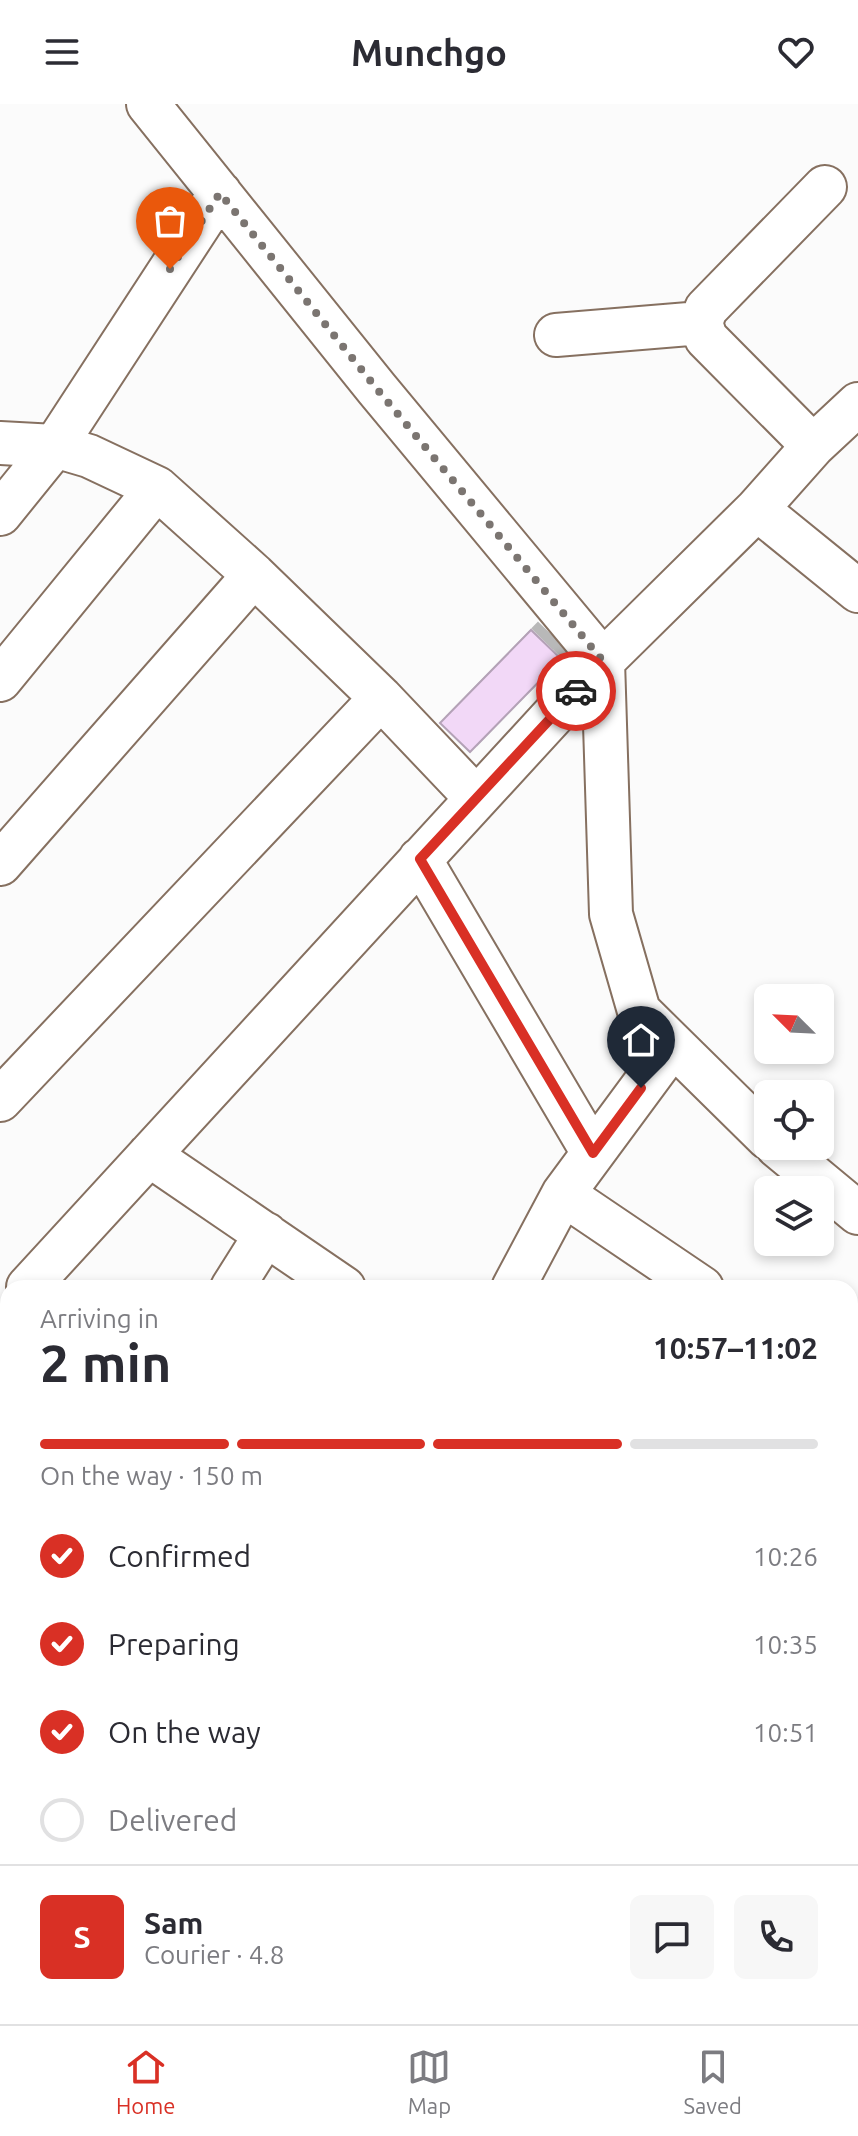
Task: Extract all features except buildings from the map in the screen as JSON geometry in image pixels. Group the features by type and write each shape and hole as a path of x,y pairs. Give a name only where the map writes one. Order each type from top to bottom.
{"street":[{"path":"148,104 377,389 603,661 611,914 639,1011 754,1124"},
{"path":"813,446 706,338 701,323 706,309 825,187"},
{"path":"0,514 55,446 220,193"},
{"path":"556,335 701,323"},
{"path":"34,1280 603,661 858,404"},
{"path":"0,443 55,446 89,456 157,488 254,575 381,698 476,798"},
{"path":"0,680 157,488"},
{"path":"757,509 858,591"},
{"path":"0,864 254,575"},
{"path":"0,1100 381,698"},
{"path":"420,859 593,1153"},
{"path":"517,1280 563,1194 673,1045"},
{"path":"149,1155 332,1280"},
{"path":"794,1160 858,1213"},
{"path":"563,1194 690,1280"},
{"path":"237,1280 266,1234"}],"way so far":[{"path":"170,269 220,193 377,389 603,661 576,691"}],"route":[{"path":"576,691 420,859 593,1153 641,1088"}]}
